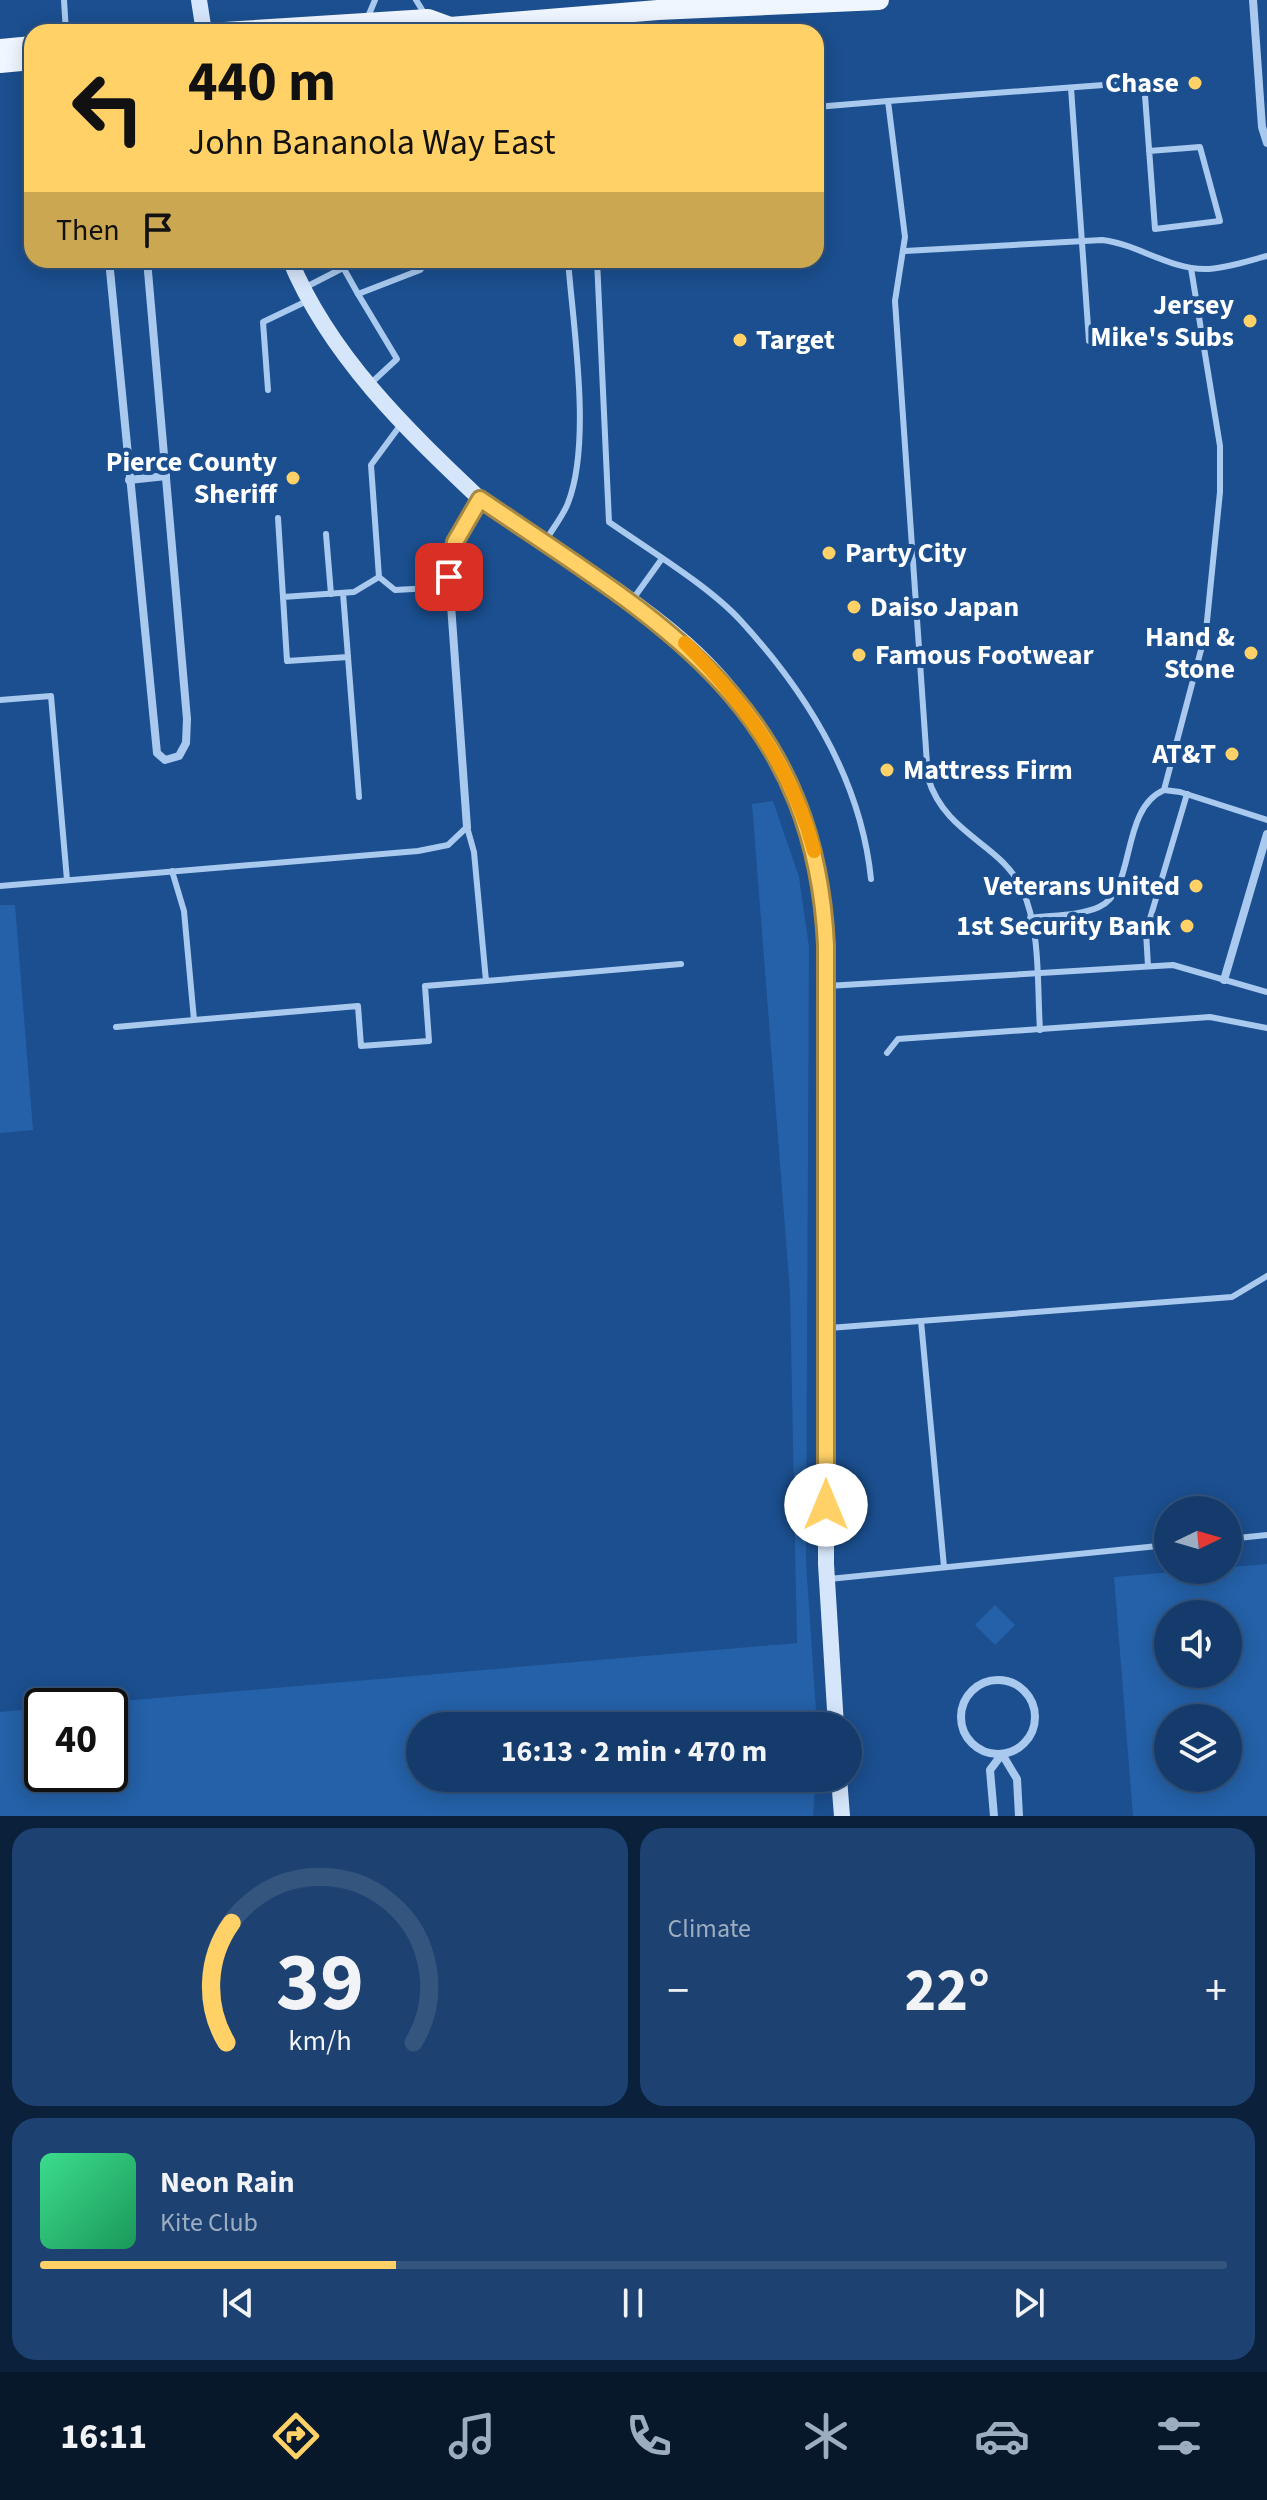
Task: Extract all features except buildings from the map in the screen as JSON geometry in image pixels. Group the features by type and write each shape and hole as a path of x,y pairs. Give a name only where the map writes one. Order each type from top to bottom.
{"main road":[{"path":"469,24 632,13 658,5 879,0"},
{"path":"349,24 390,24"},
{"path":"0,49 24,47"},
{"path":"0,63 24,61"}],"street":[{"path":"199,0 203,24"},
{"path":"1253,0 1262,127 1267,143"},
{"path":"110,268 157,753 165,760 179,756 186,743 187,719 148,268"},
{"path":"294,268 334,340 368,386 480,499 630,602 685,643 715,674 746,710 771,749 801,813 820,877 827,986 827,1579 835,1712"},
{"path":"129,480 166,476"},
{"path":"467,827 450,587 455,542 480,499"},
{"path":"1224,980 1267,834"},
{"path":"994,1816 990,1770 1002,1754 1025,1744 1035,1722 1035,1709 1022,1688 999,1679 987,1681 967,1695 961,1718 969,1741 990,1754 1002,1754"},
{"path":"1002,1754 1017,1779 1019,1816"},
{"path":"840,1792 842,1816"}],"lane":[{"path":"64,0 66,24"},
{"path":"365,23 375,0"},
{"path":"416,0 437,24"},
{"path":"615,24 632,13"},
{"path":"824,106 1144,82 1151,179 1155,229 1220,221 1200,147 1149,151"},
{"path":"1071,88 1089,341"},
{"path":"888,101 905,251 895,301 928,778 944,813 1009,869 1022,888 1030,918 1040,1030"},
{"path":"905,251 1082,240 1125,243 1191,268 1215,268 1267,256"},
{"path":"268,390 263,322 343,268 397,359 368,386"},
{"path":"358,294 422,268"},
{"path":"544,543 568,503 578,446 568,268"},
{"path":"597,268 609,522 740,620 810,711 832,744 866,837 871,879"},
{"path":"1030,918 1082,911 1107,901 1115,890 1139,814 1149,800 1164,790 1206,631 1220,492 1220,446 1191,268"},
{"path":"402,423 371,465 379,577 395,590 450,587"},
{"path":"278,518 287,661 348,657"},
{"path":"326,534 331,594"},
{"path":"630,602 661,560"},
{"path":"283,597 354,592 379,577"},
{"path":"343,593 359,797"},
{"path":"0,700 51,696 67,880"},
{"path":"1164,790 1187,794 1267,820"},
{"path":"1148,966 1146,932 1187,794"},
{"path":"0,886 418,851 448,845 467,827 474,852 486,981"},
{"path":"172,871 184,911 194,1020"},
{"path":"116,1027 358,1006 361,1046 429,1041 425,986 681,964"},
{"path":"827,986 1173,965 1267,992"},
{"path":"887,1053 898,1039 1210,1017 1267,1028"},
{"path":"826,1329 1232,1297 1267,1276"},
{"path":"921,1321 944,1567"},
{"path":"1242,1538 1267,1535"},
{"path":"827,1579 1154,1546"}],"shaded area":[{"path":"773,801 799,877 809,947 806,1562 816,1712 406,1712 406,1792 815,1792 813,1816 0,1816 0,1712 24,1710 24,1792 128,1792 128,1700 797,1643 790,1292 752,804"},
{"path":"0,905 15,905 33,1130 0,1133"},
{"path":"1267,1564 1267,1816 1133,1816 1114,1577 1154,1574 1154,1584 1242,1584 1242,1566"},
{"path":"995,1605 1015,1625 995,1645 975,1625"}],"slow traffic":[{"path":"685,643 746,710 771,749 814,851"}],"place":[{"name":"Chase","path":"1195,83"},
{"name":"Jersey Mike's Subs","path":"1250,321"},
{"name":"Target","path":"740,340"},
{"name":"Pierce County Sheriff","path":"293,478"},
{"name":"Party City","path":"829,553"},
{"name":"Daiso Japan","path":"854,607"},
{"name":"Hand & Stone","path":"1251,653"},
{"name":"Famous Footwear","path":"859,655"},
{"name":"AT&T","path":"1232,754"},
{"name":"Mattress Firm","path":"887,770"},
{"name":"Veterans United","path":"1196,886"},
{"name":"1st Security Bank","path":"1187,926"}],"route":[{"path":"449,577 455,542 480,499 648,615 685,643 746,710 771,749 811,839 820,877 826,945 826,1505"}]}
